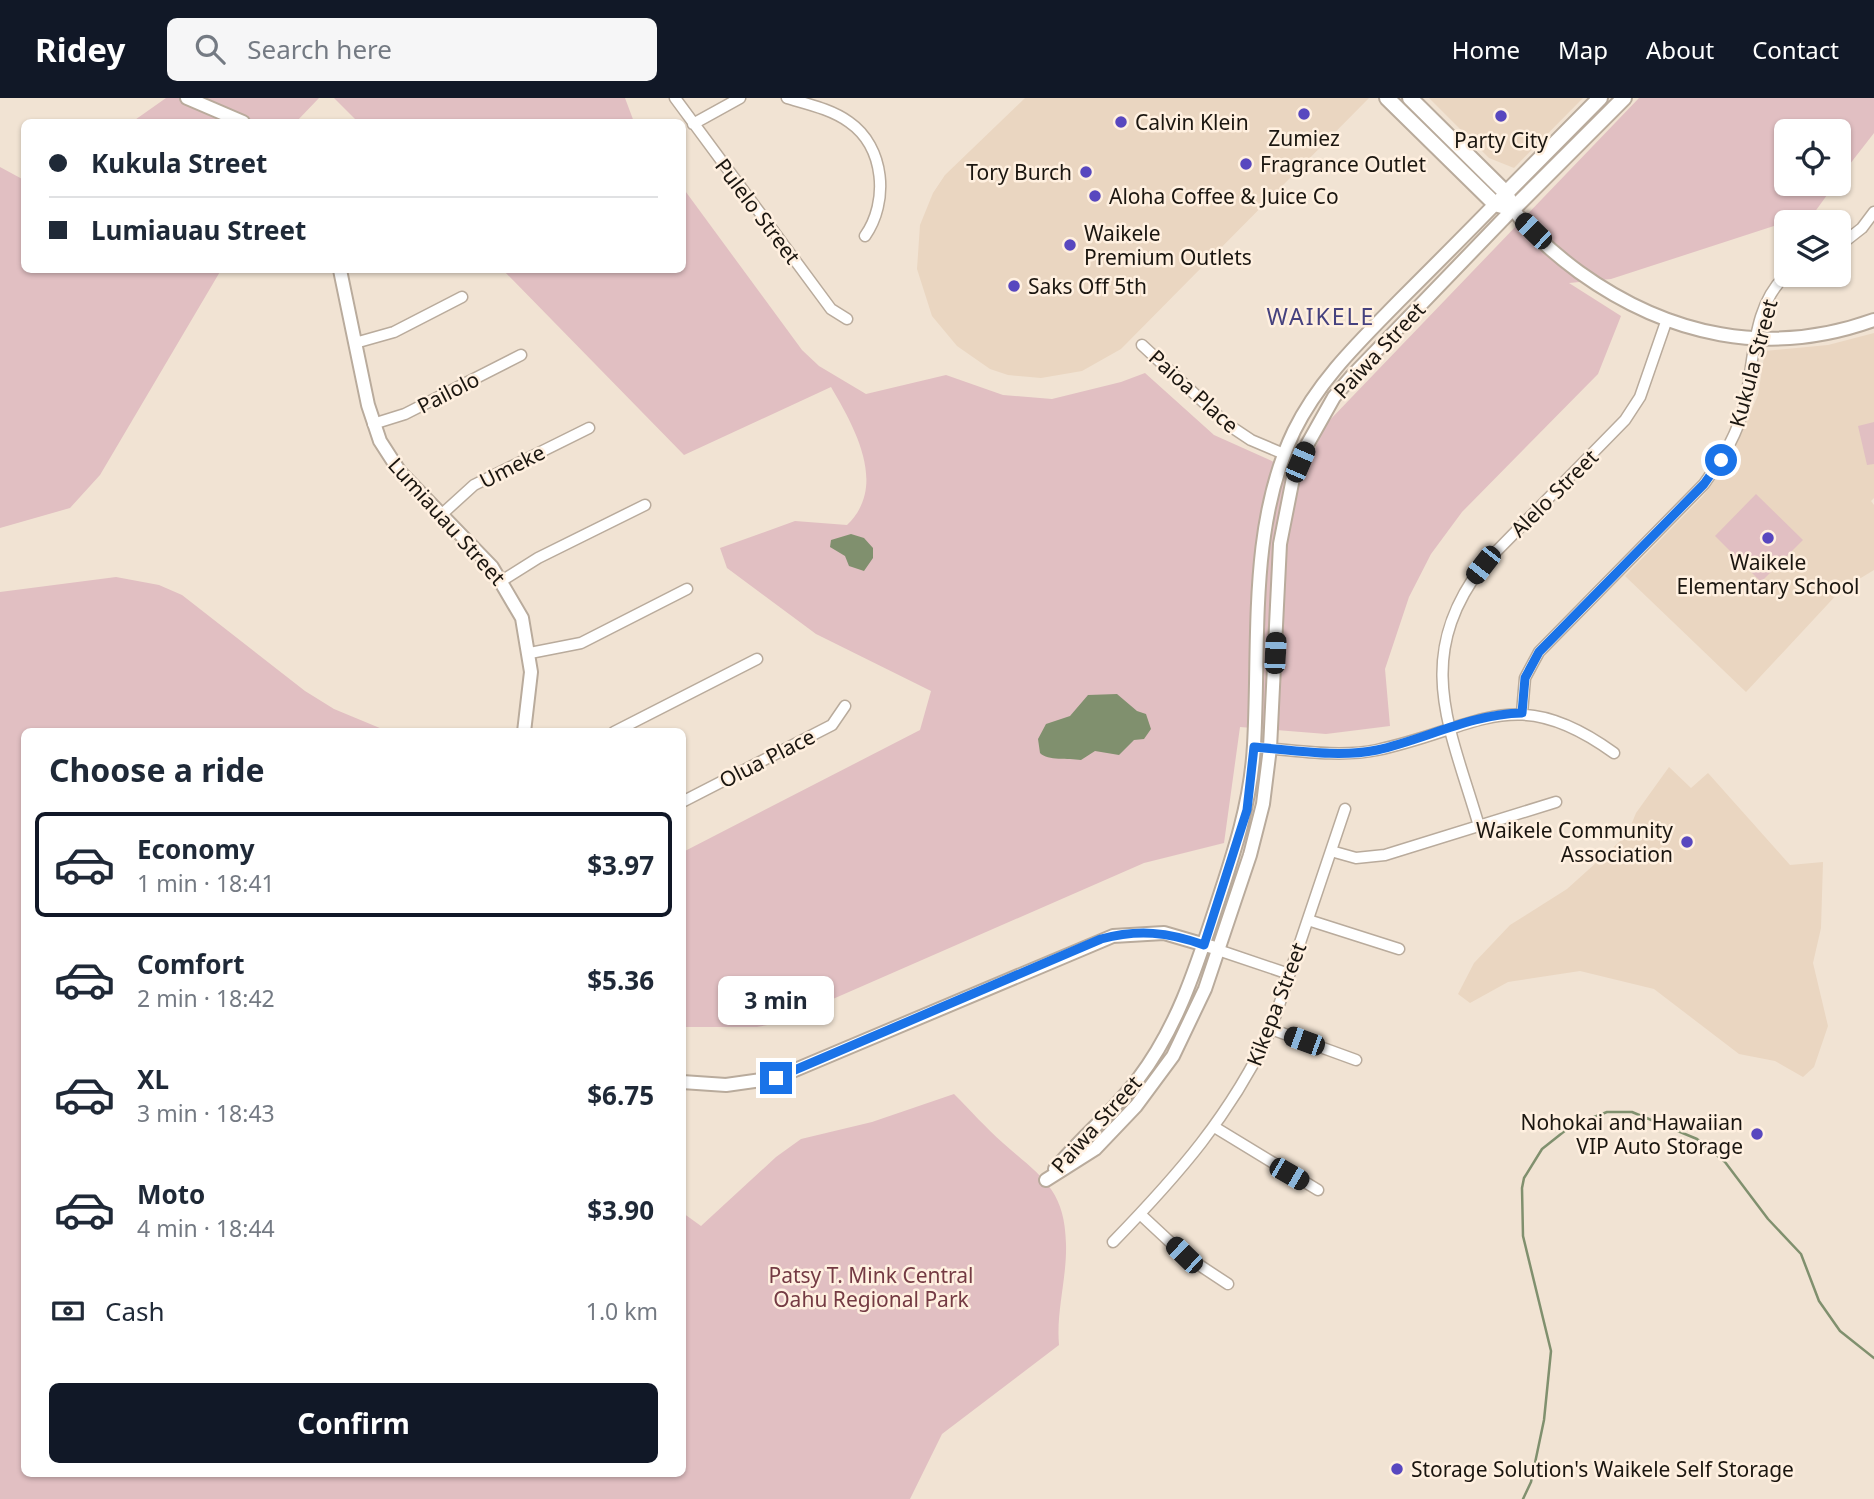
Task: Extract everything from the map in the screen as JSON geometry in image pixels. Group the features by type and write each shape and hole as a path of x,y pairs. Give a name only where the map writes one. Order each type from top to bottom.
{"main road":[{"path":"1387,98 1495,204 1513,209"},
{"path":"1410,98 1506,193 1513,209"},
{"name":"Paiwa Street","path":"1506,193 1600,98"},
{"name":"Paiwa Street","path":"1513,209 1624,98"}],"street":[{"path":"187,98 236,119"},
{"name":"Pulelo Street","path":"675,98 831,309 847,319"},
{"path":"693,124 740,98"},
{"path":"787,98 849,122 871,148 880,185 874,223 865,236"},
{"name":"Paiwa Street","path":"1506,193 1336,366 1308,404 1284,454 1269,501 1262,557 1254,747 1247,810 1204,945 1187,994 1152,1059 1119,1102 1083,1136 1046,1180 1095,1149 1154,1085 1195,1015 1258,828 1270,748 1280,544 1293,478 1307,445 1334,397 1352,376 1513,209"},
{"path":"1513,209 1574,268 1619,299 1666,321 1703,332 1757,339 1832,331 1874,320"},
{"path":"1851,237 1862,228 1874,212"},
{"name":"Lumiauau Street","path":"341,273 373,424 396,466 503,580 522,618 530,653 530,688 525,728"},
{"name":"Kukula Street","path":"1522,713 1525,678 1539,652 1704,484 1721,460 1741,418 1767,299 1777,287"},
{"path":"355,342 394,332 462,297"},
{"name":"Alelo Street","path":"1479,826 1442,690 1441,669 1446,635 1459,600 1483,565 1625,420 1640,397 1666,321"},
{"name":"Paioa Place","path":"1142,345 1227,424 1251,440 1284,454"},
{"name":"Pailolo","path":"373,424 405,414 521,355"},
{"name":"Umeke","path":"441,515 474,485 589,428"},
{"path":"1293,478 1284,454 1307,445"},
{"path":"503,580 555,549 645,505"},
{"path":"530,653 581,643 687,589"},
{"path":"622,728 757,659"},
{"name":"Olua Place","path":"686,800 832,725 845,706"},
{"path":"1254,747 1359,752 1378,750 1494,715 1522,713 1553,719 1575,728 1614,753"},
{"path":"1331,851 1356,858 1377,856 1556,802"},
{"name":"Kikepa Street","path":"1113,1242 1216,1128 1242,1087 1271,1029 1345,808"},
{"path":"1308,919 1399,949"},
{"path":"686,1082 726,1085 776,1078 1113,936 1164,933 1289,974"},
{"path":"1271,1029 1356,1060"},
{"path":"1216,1128 1318,1190"},
{"path":"1140,1214 1184,1255 1228,1284"}],"shaded area":[{"name":"Waikele Premium Outlets","path":"1025,98 1369,98 1121,349 1082,371 1041,378 1008,375 990,369 957,346 932,316 917,269 920,225 933,193 945,175"},
{"path":"1429,98 1583,98 1514,168 1489,158"},
{"name":"Waikele Elementary School","path":"1874,333 1874,498 1871,501 1874,505 1874,570 1841,590 1746,692 1625,576 1703,496 1729,462 1758,395 1765,351 1828,345"},
{"path":"851,534 864,538 873,548 873,558 864,571 849,566 845,556 830,547 831,540"},
{"path":"1117,694 1137,711 1146,714 1151,729 1144,739 1134,740 1119,755 1095,751 1081,760 1053,758 1040,753 1038,739 1046,724 1070,716 1088,695"},
{"path":"1669,767 1691,788 1708,773 1790,865 1823,862 1821,928 1813,963 1828,1026 1814,1067 1803,1077 1775,1061 1739,1054 1654,989 1580,971 1508,982 1470,1003 1458,994 1474,963 1510,925 1567,889 1627,835 1636,813"}],"green space":[{"path":"166,98 319,98 299,119 136,119"},
{"path":"334,98 625,98 633,119 355,119"},
{"path":"1639,98 1874,98 1874,133 1851,163 1851,119 1774,119 1774,196 1826,196 1816,210 1774,210 1774,226 1611,279 1569,283 1621,316 1598,374 1462,512 1431,554 1409,597 1385,669 1390,726 1326,734 1240,727 1224,843 1144,863 778,1023 757,1027 686,1027 686,850 920,730 931,691 816,634 727,568 720,548 795,521 847,525 859,510 865,493 863,457 849,420 831,387 684,455 506,273 686,273 686,192 802,350 819,366 866,394 946,375 1003,395 1052,399 1121,382 1145,373 1214,435 1303,475 1326,424"},
{"path":"0,167 21,178 21,273 219,273 100,475 70,508 0,528"},
{"path":"1874,422 1874,464 1867,465 1858,426"},
{"path":"1756,494 1803,540 1761,582 1715,536"},
{"name":"Patsy T. Mink Central Oahu Regional Park","path":"116,577 159,585 182,595 305,691 334,709 380,728 21,728 21,1477 686,1477 686,1215 701,1226 776,1157 801,1139 872,1122 954,1094 1039,1175 1048,1185 1061,1209 1065,1225 1066,1257 1059,1345 942,1434 910,1499 0,1499 0,592"}],"waterway":[{"path":"1523,1499 1531,1482 1544,1420 1551,1351 1523,1236 1522,1188 1524,1178 1542,1149 1571,1126 1607,1112 1632,1112 1697,1139 1725,1162 1768,1219 1801,1254 1819,1301 1840,1331 1874,1358"}],"place":[{"name":"Zumiez","path":"1304,114"},
{"name":"Party City","path":"1501,116"},
{"name":"Calvin Klein","path":"1121,122"},
{"name":"Fragrance Outlet","path":"1246,164"},
{"name":"Tory Burch","path":"1086,172"},
{"name":"Aloha Coffee & Juice Co","path":"1095,196"},
{"name":"Waikele Premium Outlets","path":"1070,245"},
{"name":"Saks Off 5th","path":"1014,286"},
{"name":"Waikele Elementary School","path":"1768,538"},
{"name":"Waikele Community Association","path":"1687,842"},
{"name":"Nohokai and Hawaiian VIP Auto Storage","path":"1757,1134"},
{"name":"Storage Solution's Waikele Self Storage","path":"1397,1469"}],"district":[{"name":"WAIKELE","path":"1321,316"}],"route":[{"path":"776,1078 1101,939 1126,933 1164,933 1204,945 1247,810 1254,747 1334,752 1378,750 1480,717 1522,713 1525,678 1539,652 1704,484 1721,460"}]}
